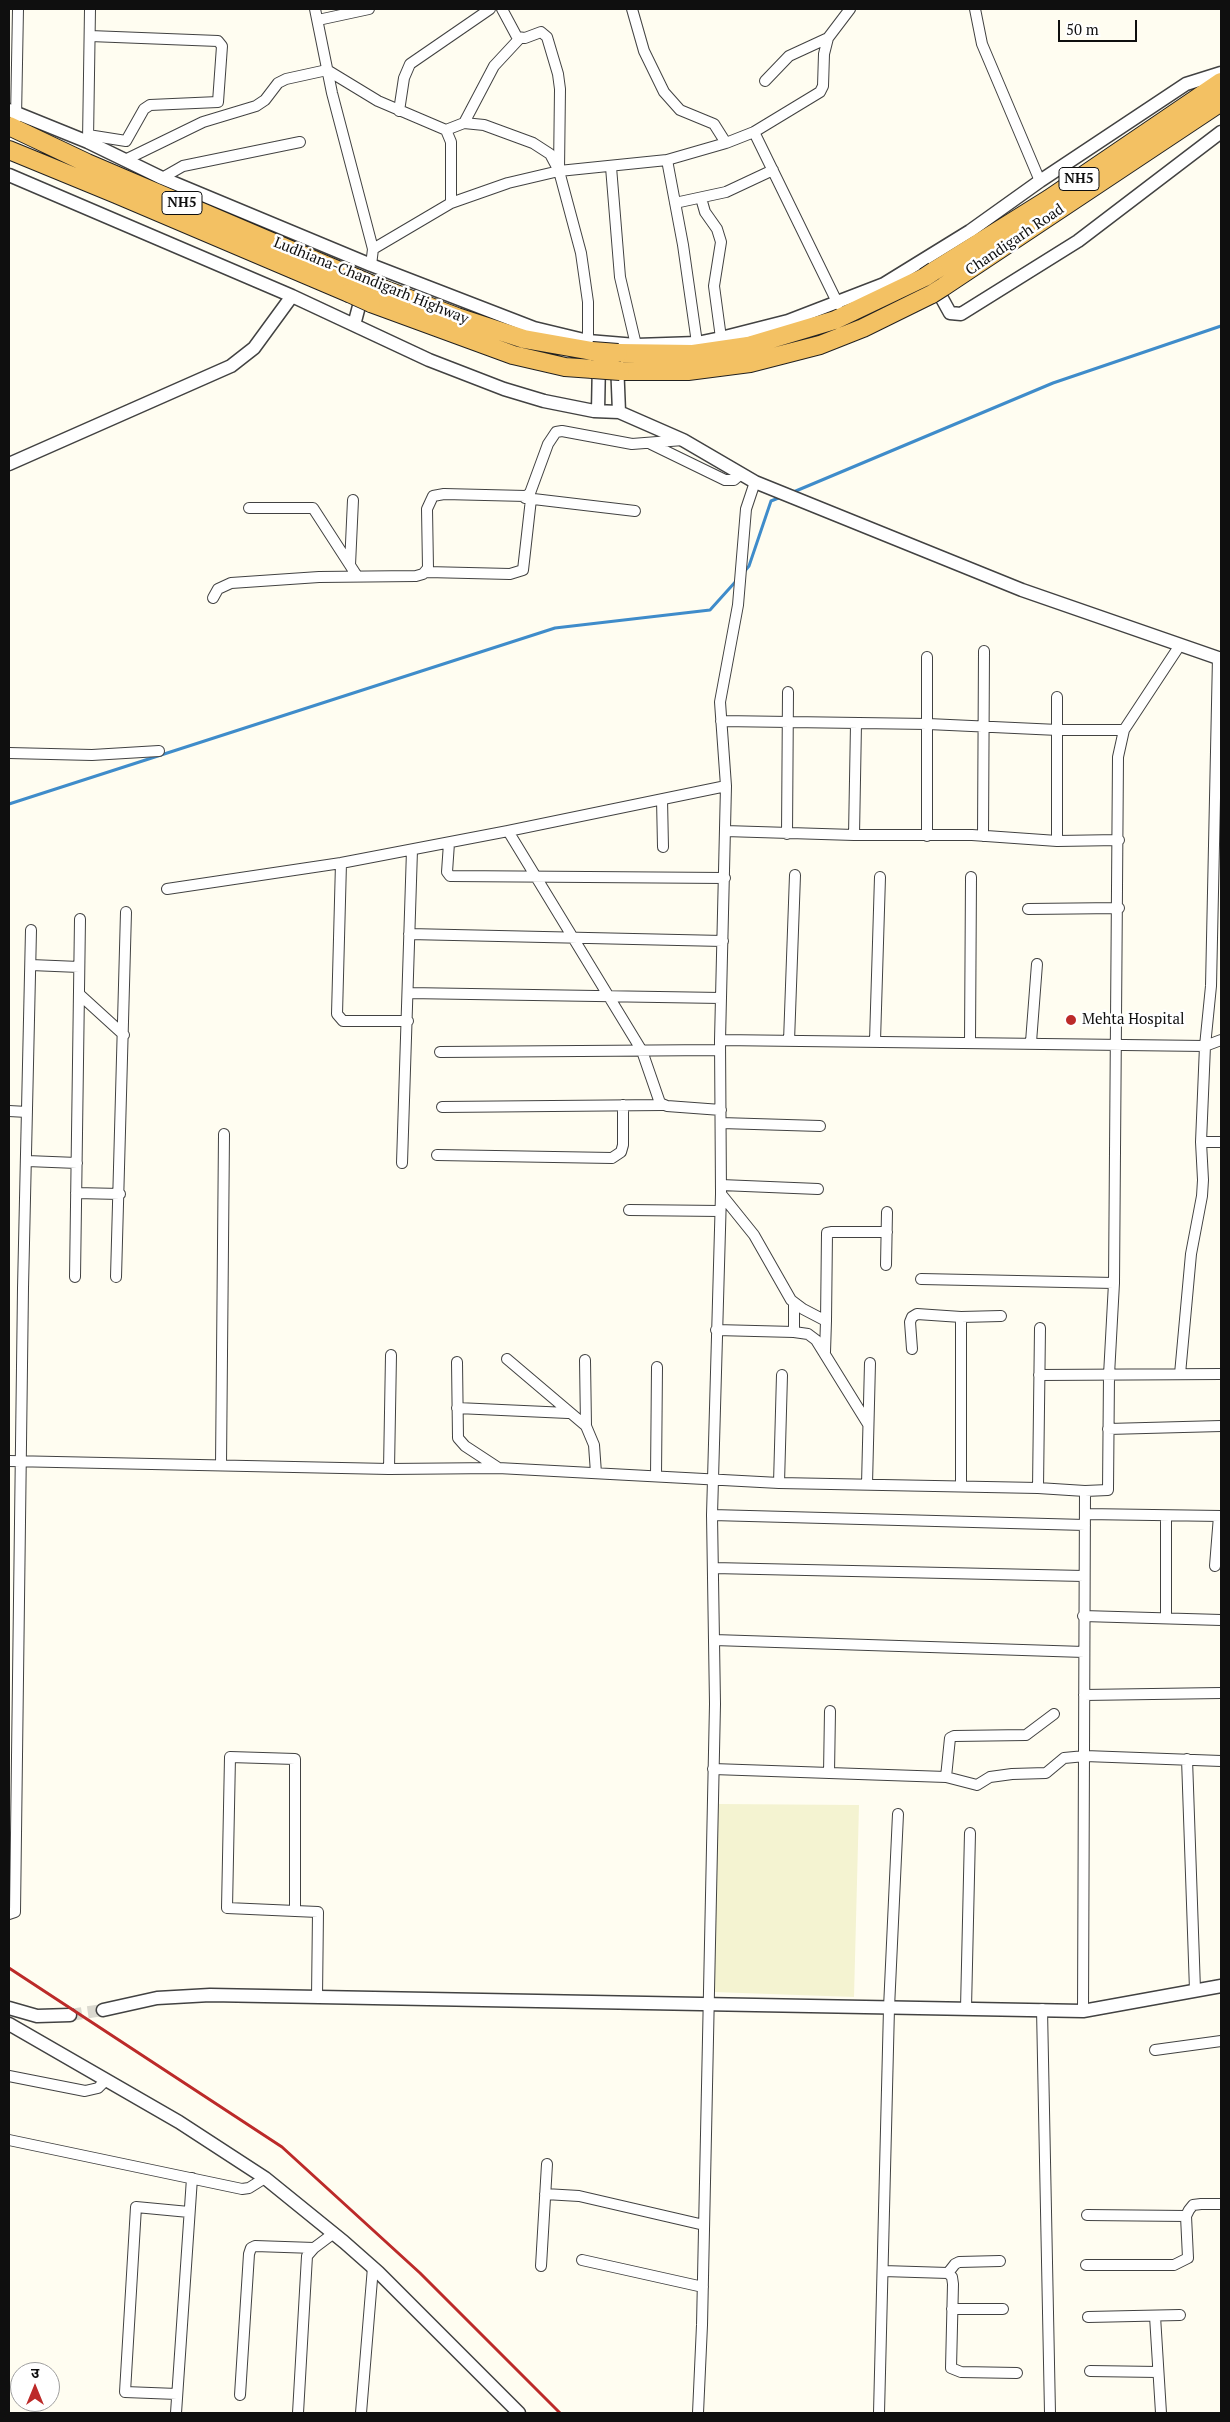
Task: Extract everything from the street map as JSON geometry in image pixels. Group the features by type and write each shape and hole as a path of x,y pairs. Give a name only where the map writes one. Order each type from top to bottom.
{"highway":[{"name":"Ludhiana-Chandigarh Highway","path":"373,294 457,317 524,339 617,349 693,354 748,346 835,320 927,269 1049,199 1221,82"},
{"name":"Chandigarh Road","path":"373,294 513,355 566,367 620,371 688,371 759,360 820,345 863,328 938,291 1221,102"},
{"name":"Ludhiana-Chandigarh Highway","path":"12,119 87,163 353,285"},
{"name":"NH5","path":"9,150 116,194 373,294"}],"street":[{"path":"18,9 12,119 88,139 126,141 144,109 150,104 218,102 222,46 218,41 90,36"},
{"path":"88,139 90,9"},
{"path":"315,9 327,70 372,249 371,265 354,325"},
{"path":"318,20 370,9"},
{"path":"399,111 404,78 410,64 490,9"},
{"path":"502,9 513,32 520,38"},
{"path":"632,9 644,51 664,92 680,110 714,124 726,143"},
{"path":"372,249 451,203 508,182 559,171 666,160 726,143 754,132 820,92 823,86 824,54 828,38 850,9"},
{"path":"975,9 982,44 1040,181"},
{"path":"464,123 494,66 520,38 541,32 548,37 558,74 560,90 559,171"},
{"path":"765,81 789,56 828,38"},
{"path":"125,160 202,122 256,106 265,100 278,83 286,79 327,70 399,111 446,130 464,123 484,124 533,143 550,154 559,171 584,269 598,411"},
{"path":"619,412 617,349 636,346 697,343 788,321 838,304 884,284 927,269 970,231 1040,181 1186,84 1221,73"},
{"path":"446,130 451,142 451,203"},
{"path":"754,132 838,304"},
{"path":"927,269 950,313 961,314 1078,241 1221,132"},
{"path":"88,139 162,178 371,265 534,328 593,345"},
{"path":"162,178 183,166 300,142"},
{"path":"666,160 675,203 697,343"},
{"path":"611,167 620,277 636,346"},
{"path":"675,203 739,188 773,170"},
{"path":"9,175 292,296 429,360 504,389 569,407 619,412 683,440 755,482 794,498 1022,590 1220,658 1211,986 1205,1046 1201,1142 1202,1196 1191,1254 1180,1374"},
{"path":"701,198 705,212 717,229 721,242 714,286 722,338"},
{"path":"9,464 231,366 254,348 292,296"},
{"path":"214,598 218,589 231,583 357,576 416,576 426,572 510,574 523,570 526,498 530,493 548,444 556,432 562,431 632,444 683,440"},
{"path":"650,444 725,480 734,480 740,474"},
{"path":"698,2413 703,2287 709,2004 714,1640 712,1515 721,1189 720,1045 726,786 721,721 721,690 733,634 740,586 746,509 755,482"},
{"path":"426,572 427,509 429,501 433,496 444,494 526,498 635,511"},
{"path":"350,565 353,500"},
{"path":"249,508 313,508 357,576"},
{"path":"9,1461 389,1469 498,1468 779,1483 1038,1488 1084,1491 1108,1490 1109,1375 1114,1282 1119,908 1118,757 1124,730 1180,645"},
{"path":"983,836 984,650"},
{"path":"927,657 927,836"},
{"path":"787,834 788,692"},
{"path":"1057,697 1057,841"},
{"path":"721,721 928,724 1058,730 1124,730"},
{"path":"854,835 856,724"},
{"path":"9,753 92,755 159,751"},
{"path":"168,889 341,863 412,850 726,786"},
{"path":"662,799 663,847"},
{"path":"508,831 642,1051 658,1100 663,1105"},
{"path":"725,831 787,834 983,836 1057,841 1119,840"},
{"path":"449,843 447,872 450,876 534,875 724,878"},
{"path":"402,1163 412,850"},
{"path":"341,863 337,1014 344,1021 408,1021"},
{"path":"789,1041 796,876"},
{"path":"875,1041 880,877"},
{"path":"970,1042 972,877"},
{"path":"1028,909 1119,908"},
{"path":"116,1277 120,1194 126,912"},
{"path":"74,1277 80,919"},
{"path":"9,1914 15,1912 31,930"},
{"path":"409,934 723,941"},
{"path":"1031,1042 1036,964"},
{"path":"31,965 79,967"},
{"path":"408,993 721,998"},
{"path":"79,994 124,1035"},
{"path":"440,1052 642,1051 789,1041 1031,1042 1205,1046 1221,1040"},
{"path":"437,1156 612,1158 621,1152 623,1145 623,1105"},
{"path":"442,1107 663,1105 721,1110"},
{"path":"9,1111 27,1112"},
{"path":"721,1123 820,1126"},
{"path":"221,1465 224,1134"},
{"path":"1201,1142 1221,1142"},
{"path":"27,1162 77,1163"},
{"path":"721,1189 818,1190"},
{"path":"721,1189 746,1223 794,1303 794,1332"},
{"path":"76,1193 120,1194"},
{"path":"628,1210 720,1211"},
{"path":"886,1265 887,1212"},
{"path":"825,1352 827,1234 832,1232 887,1232"},
{"path":"921,1279 1114,1282"},
{"path":"794,1303 826,1320"},
{"path":"912,1349 912,1317 923,1314 961,1317 1000,1316"},
{"path":"961,1317 961,1486"},
{"path":"1038,1488 1040,1328"},
{"path":"716,1330 794,1332 812,1336 825,1352 868,1424"},
{"path":"389,1469 391,1355"},
{"path":"507,1359 586,1426"},
{"path":"584,1360 586,1426 594,1445 596,1473"},
{"path":"457,1362 458,1438 464,1446 498,1468"},
{"path":"867,1484 870,1363"},
{"path":"656,1476 657,1367"},
{"path":"1039,1375 1221,1374"},
{"path":"779,1483 782,1375"},
{"path":"457,1408 568,1412"},
{"path":"1108,1429 1221,1426"},
{"path":"1084,1491 1084,2010"},
{"path":"1084,1514 1220,1516 1215,1566"},
{"path":"712,1515 1084,1525"},
{"path":"1166,1516 1166,1618"},
{"path":"713,1568 1084,1576"},
{"path":"1084,1616 1221,1620"},
{"path":"714,1640 1084,1652"},
{"path":"1084,1695 1221,1693"},
{"path":"829,1773 830,1711"},
{"path":"946,1777 950,1738 954,1736 1026,1735 1054,1714"},
{"path":"713,1769 946,1777 977,1785 990,1777 1046,1773 1064,1758 1085,1756 1221,1761"},
{"path":"295,1911 295,1759 230,1757 227,1908 295,1911 318,1912 317,1996"},
{"path":"1187,1760 1195,1990"},
{"path":"879,2413 889,2008 898,1814"},
{"path":"966,2008 970,1833"},
{"path":"103,2010 180,1995 1084,2010 1221,1986"},
{"path":"9,2008 36,2016 70,2014"},
{"path":"1042,2010 1050,2413"},
{"path":"9,2024 179,2122 265,2178 334,2233 372,2267 449,2341 519,2413"},
{"path":"1155,2050 1221,2041"},
{"path":"9,2076 85,2091 98,2088 106,2080"},
{"path":"9,2140 245,2189 265,2178"},
{"path":"541,2266 547,2164"},
{"path":"176,2413 192,2178"},
{"path":"546,2194 579,2196 704,2225"},
{"path":"1086,2266 1174,2265 1182,2262 1188,2258 1186,2216 1194,2205 1221,2204"},
{"path":"177,2394 125,2392 136,2207 189,2212"},
{"path":"1087,2215 1186,2216"},
{"path":"298,2413 307,2256 314,2248 334,2233"},
{"path":"240,2395 249,2254 251,2248 255,2246 314,2248"},
{"path":"582,2260 703,2287"},
{"path":"948,2273 954,2264 959,2262 1000,2261"},
{"path":"361,2413 372,2267"},
{"path":"883,2270 948,2273 952,2277 951,2368 961,2372 1017,2373"},
{"path":"952,2309 1003,2310"},
{"path":"1088,2317 1180,2314"},
{"path":"1155,2316 1161,2413"},
{"path":"1090,2372 1158,2372"}],"green space":[{"path":"718,1804 859,1805 854,1997 714,1992"}],"waterway":[{"path":"791,493 1053,383 1221,326"},
{"path":"744,572 749,566 771,501 781,497"},
{"path":"9,804 555,628 710,610 737,580"}],"tunnel":[{"path":"70,2015 103,2010"}],"railway":[{"path":"9,1968 282,2147 420,2273 560,2413"}],"place":[{"name":"Mehta Hospital","path":"1071,1020"}]}
